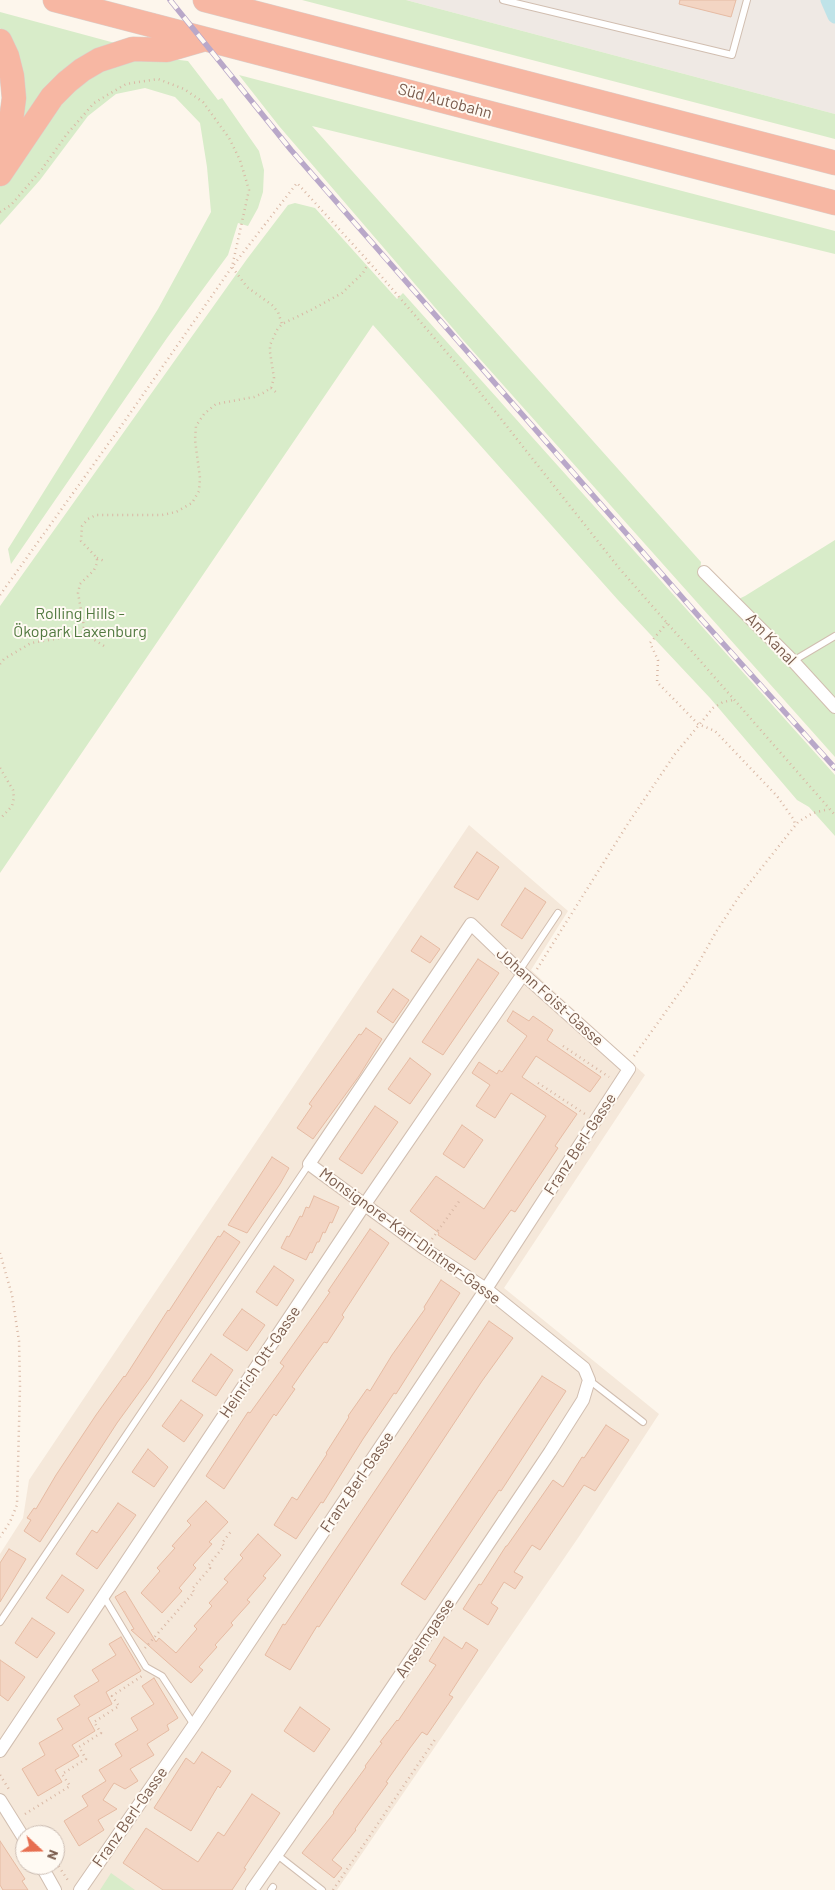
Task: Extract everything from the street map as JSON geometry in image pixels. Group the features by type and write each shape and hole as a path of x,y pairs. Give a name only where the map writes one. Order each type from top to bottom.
{"highway":[{"name":"Süd Autobahn","path":"55,0 835,203"},
{"path":"205,0 835,163"},
{"path":"0,174 52,97 66,82 82,70 99,60 134,49 167,50 205,39"},
{"path":"0,41 7,56 12,76 14,98 11,121 0,149"}],"street":[{"name":"Am Kanal","path":"704,572 834,705"},
{"name":"Johann Foist-Gasse","path":"471,924 524,975 629,1069"},
{"name":"Monsignore-Karl-Dintner-Gasse","path":"471,924 310,1164 425,1248 486,1289 584,1368 589,1380"},
{"name":"Heinrich Ott-Gasse","path":"0,1751 366,1204 524,975"},
{"name":"Franz Berl-Gasse","path":"75,1886 194,1725 486,1289 629,1069"},
{"name":"Anselmgasse","path":"252,1890 356,1741 555,1444 584,1400 589,1380"},
{"path":"0,1800 16,1825"},
{"path":"46,1875 55,1890"}],"lane":[{"path":"503,0 732,55 747,0"},
{"path":"793,661 835,636"},
{"path":"524,975 558,913"},
{"path":"0,1622 310,1164"},
{"path":"589,1380 643,1422"},
{"path":"104,1597 146,1667 162,1676 194,1725"},
{"path":"276,1854 322,1890"}],"path":[{"path":"0,212 11,205 42,169 66,134 94,103 126,84 158,80 184,89 203,102 229,138 240,160 249,190 232,267"},
{"path":"0,595 232,267 297,183 369,262 466,376 619,568 835,815"},
{"path":"104,561 97,558 81,541 82,526 88,519 96,515 107,514 142,516 176,512 192,503 199,491 200,478 195,440 196,426 204,414 216,404 254,397 263,394 271,388 274,378 270,352 272,336 282,324 319,306 342,292 363,273 369,262"},
{"path":"232,267 247,286 272,305 278,312 282,324"},
{"path":"271,388 278,394"},
{"path":"0,663 31,643 78,635 82,632 84,627 78,593 80,584 94,570 97,558"},
{"path":"667,623 650,643 658,660 657,682 698,724 716,731 790,813 795,827"},
{"path":"82,632 104,646"},
{"path":"524,975 675,754 713,708 723,702 734,700"},
{"path":"0,768 13,790 14,798 12,806 0,819"},
{"path":"629,1069 632,1058 690,978 740,894 798,822 813,813 830,809"},
{"path":"563,1046 605,1073 618,1086"},
{"path":"538,1083 595,1121"},
{"path":"425,1248 460,1200"},
{"path":"0,1254 12,1295 19,1341 20,1386 16,1505 10,1522 0,1537"},
{"path":"138,1654 194,1592 192,1589 210,1568 208,1566 224,1546 222,1543 232,1530"},
{"path":"26,1814 70,1786 62,1774 86,1759 79,1747 102,1733 94,1722 119,1706 112,1696 152,1670"},
{"path":"333,1890 436,1738"},
{"path":"65,1873 75,1886"}],"shaded area":[{"path":"406,0 835,0 835,114"},
{"path":"469,825 568,911 531,970 645,1075 504,1288 659,1414 580,1535 337,1890 0,1890 0,1554 23,1518 29,1480"}],"green space":[{"path":"302,0 406,0 835,114 835,139"},
{"path":"0,12 126,46 11,143 3,32 0,28"},
{"path":"145,56 188,61 218,100 222,98 259,151 264,170 263,192 258,208 248,226 238,223 228,255 167,338 11,564 8,549 158,309 211,212 207,167 200,123 175,97 145,88 116,94 88,116 40,180 0,225 0,186 55,105 99,70"},
{"path":"239,75 835,231 835,254 312,126 701,562 700,573 728,604 745,596 835,540 835,757 463,340 279,126"},
{"name":"Rolling Hills - Ökopark Laxenburg","path":"295,203 315,208 397,299 403,293 835,775 835,836 809,807 797,800 710,698 618,600 373,325 0,873 0,606 247,259 288,205"},
{"path":"111,1873 135,1890 100,1890"}],"building":[{"path":"680,0 736,0 731,17 679,4"},
{"path":"477,852 499,867 478,900 454,887"},
{"path":"525,888 546,902 522,939 501,925"},
{"path":"421,936 440,949 430,963 411,951"},
{"path":"478,959 499,973 443,1055 422,1042"},
{"path":"393,989 409,1000 393,1023 377,1012"},
{"path":"513,1011 529,1021 533,1016 553,1030 547,1040 601,1077 590,1092 536,1056 522,1077 577,1114 555,1146 558,1148 515,1212 511,1210 475,1260 438,1235 439,1233 410,1211 436,1176 484,1209 546,1116 511,1093 495,1118 476,1106 490,1085 472,1073 479,1062 497,1074 499,1070 502,1072 527,1036 507,1021"},
{"path":"366,1028 382,1039 359,1076 313,1139 297,1128 312,1106 309,1104 359,1034 361,1035"},
{"path":"410,1058 431,1074 410,1104 388,1089"},
{"path":"375,1106 398,1122 362,1174 339,1159"},
{"path":"462,1125 483,1140 464,1168 443,1154"},
{"path":"272,1157 289,1168 280,1184 247,1233 228,1225"},
{"path":"314,1196 339,1207 332,1223 330,1222 325,1233 323,1232 319,1242 317,1242 306,1260 281,1248 300,1216 302,1217 306,1207 309,1208"},
{"path":"370,1229 389,1243 342,1315 344,1317 327,1343 324,1342 308,1364 292,1387 295,1389 276,1416 274,1414 224,1489 206,1476 248,1412 250,1413 284,1366 280,1363 330,1292 328,1291"},
{"path":"224,1231 240,1242 149,1379 117,1423 40,1542 24,1531 31,1520 27,1518 34,1508 36,1509 96,1415 125,1377 218,1236 220,1237"},
{"path":"274,1266 294,1280 277,1306 256,1292"},
{"path":"441,1280 460,1293 396,1394 394,1393 323,1503 321,1502 296,1539 274,1525 292,1497 297,1500 327,1454 348,1416 367,1389 370,1391 392,1355 425,1309 424,1307"},
{"path":"242,1309 265,1325 247,1351 223,1335"},
{"path":"489,1321 513,1338 482,1381 319,1627 317,1626 290,1670 265,1655 283,1624 285,1625"},
{"path":"211,1354 233,1370 216,1396 192,1381"},
{"path":"542,1376 566,1391 501,1491 499,1490 425,1600 401,1584"},
{"path":"181,1400 203,1415 184,1442 162,1426"},
{"path":"606,1425 629,1440 595,1491 584,1485 540,1550 532,1545 514,1572 523,1577 515,1589 504,1582 491,1603 498,1608 488,1625 463,1609 553,1480 563,1487"},
{"path":"148,1449 168,1467 154,1487 132,1472"},
{"path":"206,1501 228,1522 209,1542 212,1544 193,1565 196,1568 179,1588 182,1591 162,1613 141,1593 160,1571 157,1568 175,1548 172,1546 191,1525 187,1521"},
{"path":"118,1503 136,1515 97,1569 76,1554 92,1530 97,1533"},
{"path":"258,1534 281,1555 263,1576 266,1578 247,1600 250,1602 231,1623 233,1625 215,1645 217,1647 199,1667 203,1670 191,1683 131,1630 134,1629 115,1597 125,1591 156,1642 159,1638 176,1653 197,1629 194,1626 212,1606 209,1603 228,1582 224,1579 243,1558 240,1555"},
{"path":"9,1549 26,1559 0,1602 0,1563"},
{"path":"62,1575 84,1590 68,1613 46,1598"},
{"path":"32,1618 55,1633 37,1658 15,1643"},
{"path":"121,1637 141,1671 106,1692 112,1704 88,1718 95,1731 72,1745 79,1756 55,1770 62,1782 38,1796 22,1769 45,1755 39,1743 63,1729 57,1719 80,1705 74,1696 99,1681 92,1670 116,1655 109,1644"},
{"path":"444,1637 462,1649 466,1642 478,1650 449,1695 453,1697 427,1735 422,1732 386,1782 388,1783 356,1830 332,1860 342,1868 334,1878 302,1853 334,1813 382,1743 380,1742 398,1721 436,1665 429,1661"},
{"path":"0,1660 25,1677 8,1701 0,1695"},
{"path":"154,1678 178,1718 167,1725 169,1730 147,1744 154,1755 130,1769 138,1781 125,1789 114,1783 103,1800 117,1809 98,1820 104,1830 79,1846 64,1821 88,1806 82,1796 106,1781 99,1770 122,1756 115,1744 138,1730 131,1718 154,1704 142,1686"},
{"path":"300,1707 330,1729 314,1752 284,1731"},
{"path":"202,1752 231,1771 220,1788 218,1786 191,1831 154,1808 186,1758 194,1764"},
{"path":"252,1794 280,1813 232,1890 163,1890 123,1863 146,1828 198,1862 218,1832 224,1836"},
{"path":"0,1841 15,1864 15,1875 22,1875 25,1879 22,1881 28,1890 3,1890 0,1885"}],"waterway":[{"path":"828,0 835,16"}],"railway":[{"path":"170,0 291,150 702,620 835,768"}]}
